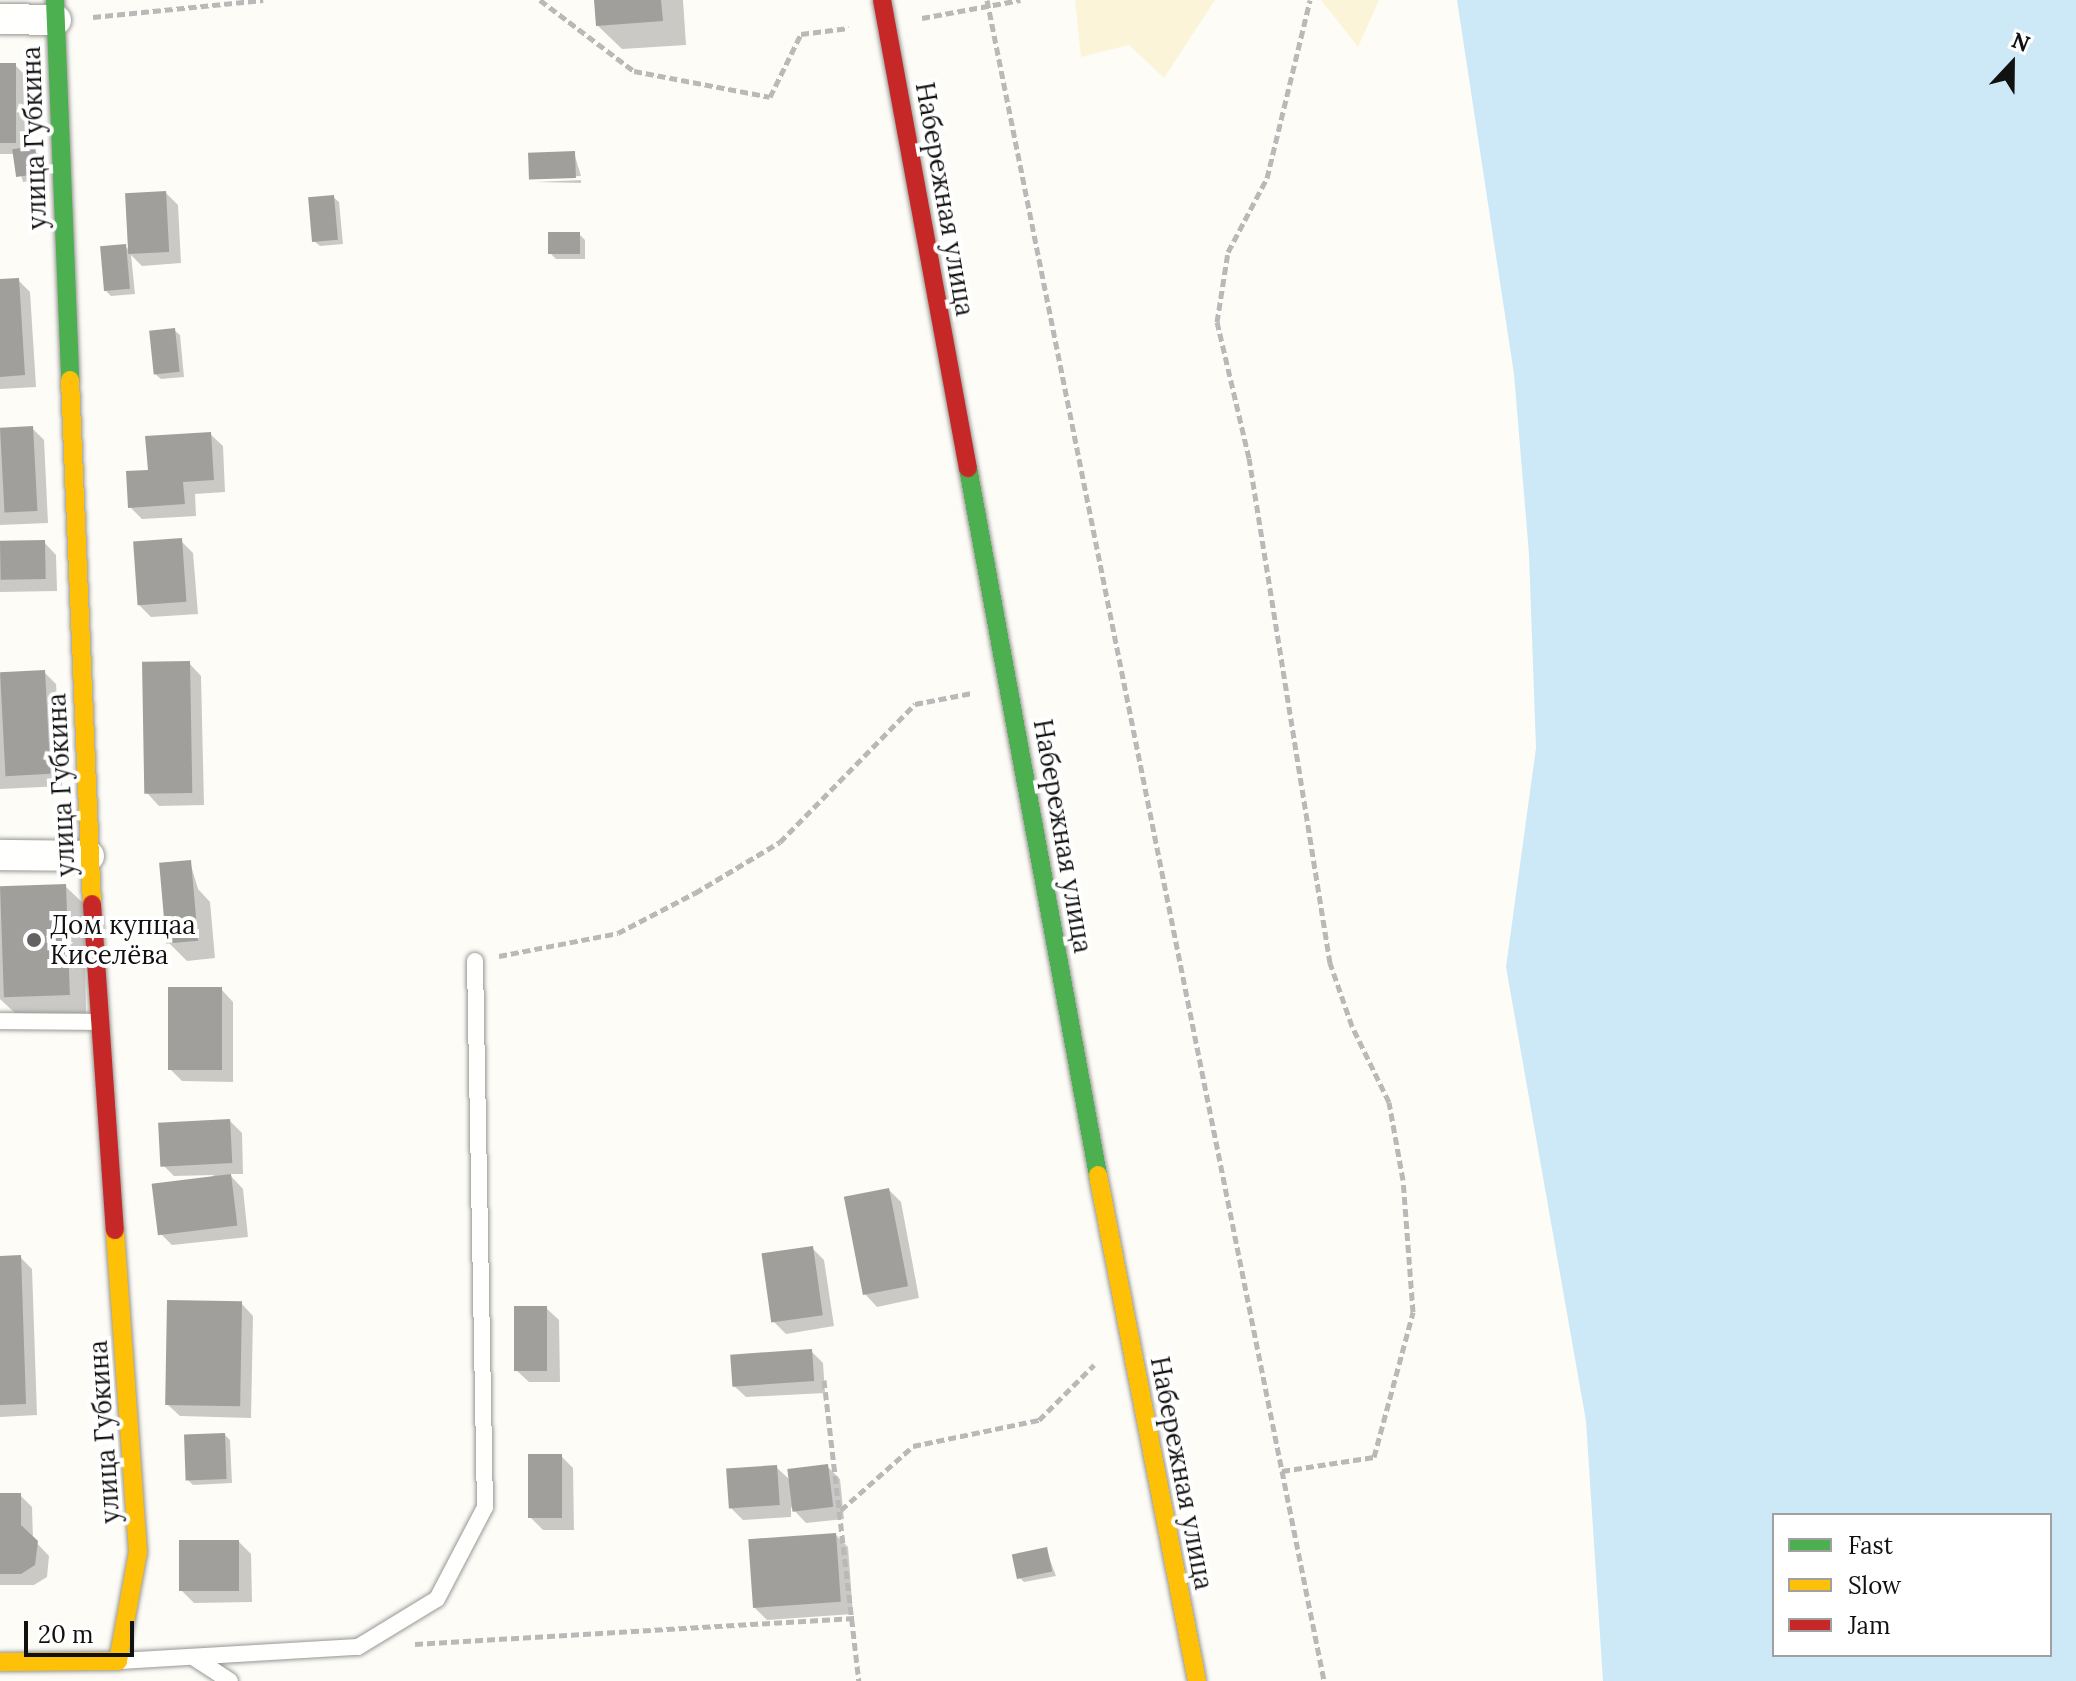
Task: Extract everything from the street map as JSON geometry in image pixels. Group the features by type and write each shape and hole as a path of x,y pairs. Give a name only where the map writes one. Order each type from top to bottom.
{"street":[{"name":"Набережная улица","path":"882,0 1127,1332 1197,1681"},
{"path":"0,19 55,10"},
{"name":"улица Губкина","path":"55,10 89,856 138,1552 118,1661"},
{"path":"0,855 89,856"},
{"path":"0,1662 118,1661"}],"lane":[{"path":"118,1661 358,1647 437,1599 485,1507 475,961"},
{"path":"0,1021 101,1022"},
{"path":"193,1657 230,1681"}],"path":[{"path":"55,10 263,0"},
{"path":"540,0 634,71 770,97 801,34 1020,0"},
{"path":"987,0 1324,1681"},
{"path":"1282,1471 1374,1457 1413,1312 1403,1180 1389,1102 1352,1026 1330,963 1249,458 1217,322 1228,252 1267,178 1310,0"},
{"path":"475,961 631,927 780,842 915,704 1008,685"},
{"path":"841,1510 913,1446 1039,1420 1127,1332"},
{"path":"824,1380 859,1681"},
{"path":"358,1647 854,1618"}],"sand":[{"path":"1075,0 1215,0 1164,78 1129,45 1081,57"},
{"path":"1321,0 1379,0 1358,47"}],"water":[{"path":"1457,0 2076,0 2076,1681 1603,1681 1586,1421 1506,967 1536,748 1529,554 1514,374"}],"building":[{"path":"594,0 661,0 663,21 596,26"},
{"path":"0,63 16,63 16,143 0,143"},
{"path":"35,146 39,174 16,177 12,149"},
{"path":"575,151 576,178 529,180 528,153"},
{"path":"166,191 169,252 128,254 125,193"},
{"path":"334,195 338,240 312,242 308,197"},
{"path":"548,232 580,232 580,254 548,254"},
{"path":"126,244 130,289 104,291 100,246"},
{"path":"19,278 25,375 0,377 0,279"},
{"path":"175,328 180,372 154,374 149,331"},
{"path":"33,426 37,511 4,513 0,428"},
{"path":"211,432 214,480 183,482 185,504 128,508 126,471 148,470 145,436"},
{"path":"182,538 186,602 138,605 133,541"},
{"path":"45,540 46,579 1,580 0,541"},
{"path":"190,661 192,793 144,794 142,662"},
{"path":"45,670 50,774 6,776 0,672"},
{"path":"191,860 198,941 166,943 159,863"},
{"name":"Дом купцаа Киселёва","path":"66,884 70,995 4,997 0,886"},
{"path":"168,987 222,987 222,1070 168,1070"},
{"path":"230,1119 232,1163 160,1167 158,1123"},
{"path":"231,1174 237,1226 158,1235 152,1184"},
{"path":"889,1188 908,1286 863,1295 844,1197"},
{"path":"813,1246 823,1315 771,1323 762,1253"},
{"path":"21,1255 26,1404 0,1405 0,1256"},
{"path":"167,1300 242,1301 240,1406 165,1405"},
{"path":"514,1306 547,1306 547,1371 514,1371"},
{"path":"812,1349 814,1381 732,1387 730,1355"},
{"path":"225,1433 227,1479 186,1480 184,1434"},
{"path":"528,1454 562,1454 562,1518 528,1518"},
{"path":"828,1464 833,1507 793,1512 787,1469"},
{"path":"777,1465 780,1505 729,1508 726,1469"},
{"path":"0,1493 21,1493 21,1525 38,1541 35,1565 21,1574 0,1574"},
{"path":"836,1533 841,1602 753,1608 748,1539"},
{"path":"179,1540 239,1540 239,1591 179,1591"},
{"path":"1047,1547 1052,1571 1017,1579 1012,1554"}],"traffic: fast":[{"path":"55,0 70,380"},
{"path":"968,468 1098,1175"}],"traffic: slow":[{"path":"70,380 92,904"},
{"path":"1098,1175 1197,1681"},
{"path":"0,1662 118,1661 138,1552 115,1230"}],"traffic: jam":[{"path":"882,0 968,468"},
{"path":"92,904 115,1230"}],"place":[{"name":"Дом купцаа Киселёва","path":"34,940"}]}
